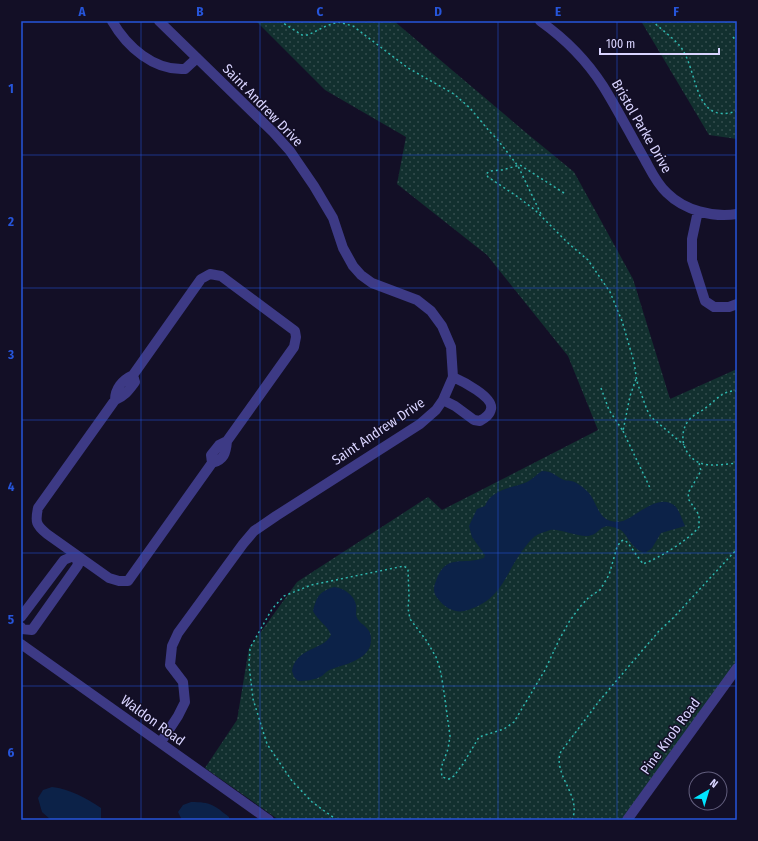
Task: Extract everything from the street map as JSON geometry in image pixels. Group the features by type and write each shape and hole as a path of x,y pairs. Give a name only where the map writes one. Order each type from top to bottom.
{"street":[{"path":"112,21 130,46 156,63 174,70 185,69 197,58"},
{"name":"Saint Andrew Drive","path":"159,21 264,123 290,151 334,218 343,248 353,266 361,275 372,283 417,300 431,311 442,326 451,347 453,377 436,410 420,424 254,531 178,633 172,646 170,665 183,682 185,702 178,716 161,742"},
{"name":"Bristol Parke Drive","path":"540,21 570,47 591,70 610,98 653,175 666,193 683,206 698,211 715,214 737,214"},
{"path":"698,211 692,239 692,260 705,301 714,307 729,307 737,304"},
{"path":"22,629 32,630 78,565 76,555 38,527 36,517 38,508 115,400 115,392 119,386 127,378 133,376 201,279 210,274 221,276 295,331 296,337 294,347 227,441 226,452 219,461 212,463 128,581 119,581 109,578 76,555"},
{"path":"442,400 454,406 474,420 480,421 488,415 491,410 491,404 486,397 462,381 453,377"},
{"path":"21,617 64,560 76,555"},
{"name":"Waldon Road","path":"21,644 269,820"},
{"name":"Pine Knob Road","path":"627,820 737,668"}],"path":[{"path":"280,21 302,35 308,35 338,22 353,26 408,68 454,94 497,139 518,166 541,216"},
{"path":"652,21 680,46 692,70 697,92 702,103 708,109 716,113 727,114 737,111"},
{"path":"733,37 737,42"},
{"path":"564,193 520,165 502,170 490,171 486,174 541,216 569,244 588,260 610,292 626,333 637,382 647,410 651,417 684,445"},
{"path":"623,431 636,375"},
{"path":"601,388 609,410 623,431 651,490"},
{"path":"737,391 730,390 720,395 708,407 694,414 684,428 682,435 684,445 690,456 700,463 737,463"},
{"path":"337,820 312,802 292,781 267,744 253,700 249,665 250,648 272,609 284,596 311,585 404,566 408,569 408,608 410,619 426,640 436,657 440,668 450,736 448,749 441,768 442,776 449,779 454,776 463,764 479,737 504,729 514,722 545,670 569,622 589,597 600,590 609,575 617,547 621,542 624,540 628,543 643,564 653,560 669,550 699,527 699,515 689,500 688,493 701,471 700,463"},
{"path":"572,820 575,813 574,802 560,770 558,759 560,753 600,700 659,631 678,613 737,549"}],"green space":[{"path":"256,21 394,21 574,172 633,279 670,399 737,369 737,661 621,820 279,820 205,768 237,720 249,648 297,582 428,497 442,510 598,430 568,356 487,255 397,184 406,137 325,90"},
{"path":"641,21 737,21 737,139 709,135"}],"water":[{"path":"542,471 551,472 563,480 573,482 580,486 589,493 600,513 611,521 623,521 649,506 663,502 670,503 676,507 685,526 661,533 652,548 645,553 636,548 622,531 607,526 603,527 595,534 586,536 558,530 550,530 538,534 522,551 501,586 488,600 464,611 452,610 445,606 437,598 434,591 440,572 450,563 476,560 484,558 485,555 472,537 469,526 477,509 485,506 488,500 497,493 527,482"},
{"path":"334,587 345,590 355,601 357,618 370,632 370,646 367,652 357,660 329,670 322,676 298,681 294,677 292,671 294,663 304,653 322,644 331,635 313,611 319,595"},
{"path":"52,787 78,794 101,808 101,820 51,820 42,812 38,798 43,790"},
{"path":"191,802 212,805 229,817 229,820 182,820 178,812 183,805"}]}
